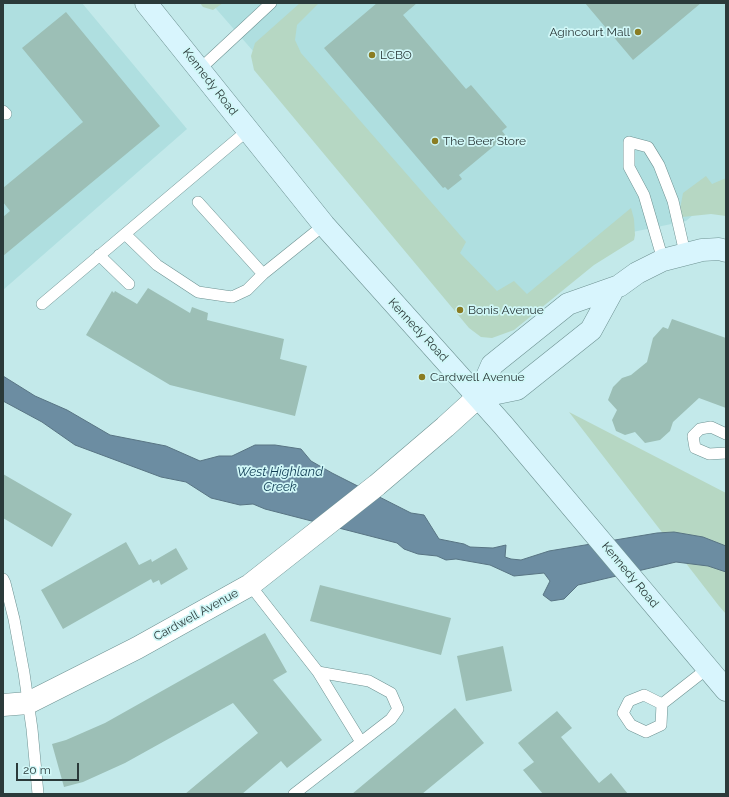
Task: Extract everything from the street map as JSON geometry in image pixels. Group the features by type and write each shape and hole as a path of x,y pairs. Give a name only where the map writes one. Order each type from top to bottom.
{"main road":[{"name":"Kennedy Road","path":"146,3 324,225 357,264 454,368 726,690"},
{"path":"478,397 492,365 568,304 614,288 663,260 685,253 718,249 726,251"},
{"path":"478,397 517,389 591,330 614,288"}],"street":[{"name":"Cardwell Avenue","path":"3,705 28,703 137,648 250,585 377,485 446,427 478,397"}],"lane":[{"path":"200,69 271,3"},
{"path":"42,304 248,130"},
{"path":"663,260 644,195 629,167 629,142 648,148 659,165 673,201 685,253"},
{"path":"198,202 263,274"},
{"path":"125,234 157,265 198,292 232,297 247,290 263,274 324,225"},
{"path":"99,255 129,284"},
{"path":"726,434 711,427 700,429 693,436 695,448 709,454 726,453"},
{"path":"3,579 14,619 28,703 38,794"},
{"path":"250,585 318,672 361,742"},
{"path":"662,704 708,668"},
{"path":"294,794 391,719 398,709 391,693 369,681 318,672"}],"shaded area":[{"path":"3,3 82,3 187,129 3,290"},
{"path":"211,3 726,3 726,187 686,221 618,235 494,326"}],"green space":[{"path":"200,3 223,3 213,10 203,7"},
{"path":"300,3 319,3 297,25 295,40 301,53 466,242 460,253 497,291 514,281 527,294 631,208 634,219 634,240 594,265 514,330 492,338 481,337 469,328 254,70 251,56 255,43"},
{"path":"706,176 712,184 726,178 726,216 711,214 682,217 680,209 683,193"},
{"path":"569,412 726,493 726,614 719,606"}],"water":[{"name":"West Highland Creek","path":"3,376 35,396 67,410 110,435 166,446 200,461 219,456 232,456 255,445 275,445 301,449 311,461 332,473 411,513 424,515 439,539 464,544 470,547 493,548 506,545 505,557 511,559 521,560 549,551 657,533 674,532 703,537 726,546 726,572 708,566 676,562 578,585 564,599 551,601 543,595 550,581 544,573 514,576 490,565 456,559 446,560 437,556 418,554 404,549 397,543 265,509 253,504 240,505 211,498 186,482 161,477 75,445 42,422 3,401"}],"building":[{"path":"377,3 417,3 403,15 466,89 471,85 507,127 502,131 506,136 459,175 462,179 448,190 445,187 443,188 324,48"},
{"name":"Agincourt Mall","path":"585,3 701,3 633,60"},
{"path":"66,12 160,126 3,256 3,217 10,211 3,202 3,188 83,122 22,48"},
{"path":"148,288 190,313 192,307 208,313 207,320 284,339 280,359 307,366 295,416 170,385 86,335 112,291 114,293 115,291 137,304"},
{"path":"672,319 726,338 726,408 699,398 673,422 670,431 660,440 645,443 635,432 625,435 616,431 612,420 617,410 608,400 613,387 622,378 631,375 647,362 653,338 663,327 668,329"},
{"path":"3,474 72,514 52,547 3,518"},
{"path":"126,542 139,565 151,559 152,562 176,548 188,569 161,585 159,580 153,583 151,579 63,629 41,590"},
{"path":"320,585 451,618 441,655 310,621"},
{"path":"265,633 287,672 273,680 322,740 287,768 281,761 242,794 185,794 258,733 233,703 125,763 83,782 64,787 52,744 66,740 105,723"},
{"path":"503,646 512,691 466,701 457,656"},
{"path":"455,708 484,743 422,794 352,794"},
{"path":"557,711 572,728 561,737 599,783 611,773 628,794 543,794 523,770 534,762 518,743"}],"place":[{"name":"Agincourt Mall","path":"638,32"},
{"name":"LCBO","path":"372,55"},
{"name":"The Beer Store","path":"435,141"},
{"name":"Bonis Avenue","path":"460,310"},
{"name":"Cardwell Avenue","path":"422,377"}]}
